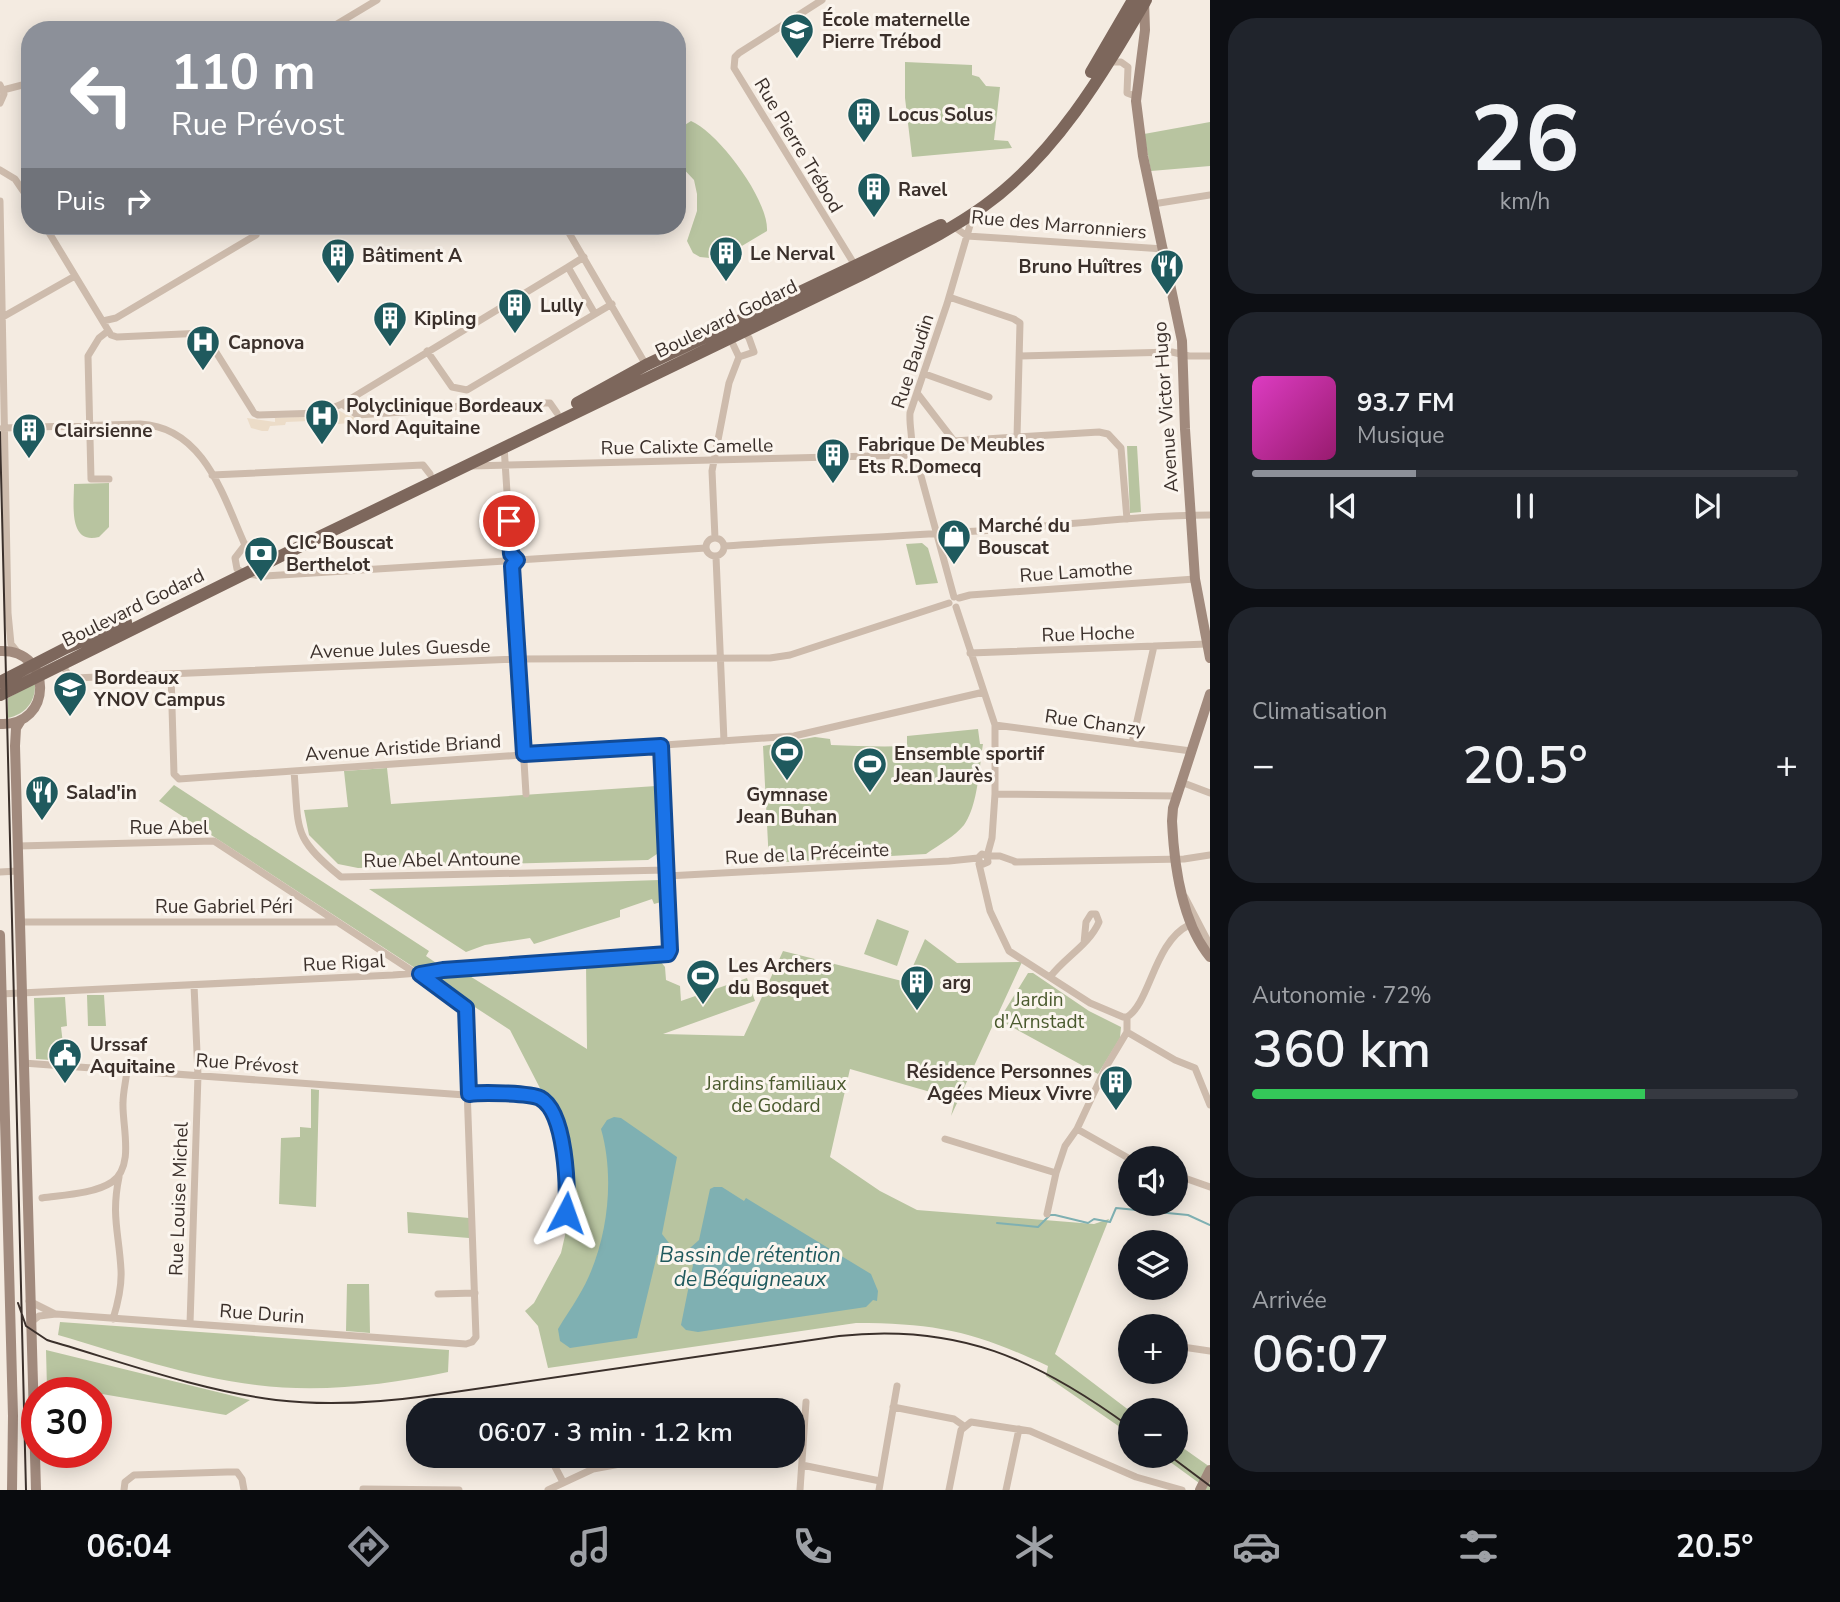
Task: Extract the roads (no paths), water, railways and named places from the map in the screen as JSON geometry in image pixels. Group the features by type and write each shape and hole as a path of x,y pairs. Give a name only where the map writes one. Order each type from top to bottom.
{"main road":[{"name":"Boulevard Godard","path":"36,670 241,572 287,553 660,370 734,332 811,286 950,220 991,192 1018,168 1066,112 1144,1"},
{"name":"Boulevard Godard","path":"36,670 62,663 241,572 269,553 556,413 646,365 763,322 867,272 973,214 1008,187 1050,145 1072,117 1144,1"},
{"name":"Avenue Victor Hugo","path":"1144,1 1145,30 1135,96 1142,152 1164,249 1183,354 1195,579 1210,659"},
{"path":"0,651 19,654 36,670 41,686 37,703 16,728 15,742 36,1490"},
{"path":"0,682 36,670"},
{"path":"0,695 36,670"},
{"path":"1210,694 1207,716 1191,751 1171,821 1183,897 1210,957"},
{"path":"0,724 22,720"},
{"path":"0,935 13,1429 12,1490"},
{"path":"1202,1490 1210,1470"},
{"path":"1202,1490 1210,1480"}],"street":[{"path":"342,21 377,0"},
{"name":"Rue Pierre Trébod","path":"822,0 739,53 735,57 734,68 853,265"},
{"path":"1107,62 1125,64 1129,72 1127,93 1135,96"},
{"path":"0,103 1,87 21,84"},
{"path":"0,170 15,179 21,188"},
{"path":"1153,204 1210,195"},
{"path":"0,201 8,604 11,644 19,654"},
{"name":"Rue Baudin","path":"973,214 925,374 910,413 911,455 918,465 970,653 995,725 992,838 982,860"},
{"name":"Rue des Marronniers","path":"953,226 967,236 1164,249"},
{"path":"50,235 108,331 117,337 204,333 254,413 265,415 320,413 346,402 584,257"},
{"path":"103,321 115,318 256,235"},
{"path":"571,235 646,365 660,370"},
{"path":"763,322 848,273 853,265 867,272"},
{"path":"568,267 596,314"},
{"path":"1,318 75,276"},
{"path":"949,297 1014,319 1021,327 1017,437"},
{"path":"427,351 452,387 467,390 612,304"},
{"path":"108,331 99,338 88,356 91,479 109,478"},
{"path":"715,538 713,462 729,383 739,357 734,332"},
{"path":"734,332 754,352 739,357"},
{"path":"1020,356 1172,352 1210,356"},
{"path":"572,413 643,373 646,365"},
{"path":"925,374 989,397"},
{"path":"918,393 954,441 1098,432 1108,434 1121,447 1127,519"},
{"path":"346,402 357,415 449,409 454,405 475,408 545,403 550,404 556,413"},
{"path":"3,428 148,425 164,429 194,447 212,475 245,545"},
{"path":"504,446 527,794"},
{"name":"Rue Calixte Camelle","path":"464,466 713,462 911,455"},
{"path":"212,475 423,465 430,474"},
{"path":"725,546 1210,515"},
{"path":"716,556 708,553 706,548 709,540 720,539 725,546"},
{"path":"245,545 264,545 269,553"},
{"path":"245,545 235,558 241,572 297,574 706,548"},
{"path":"716,556 723,552 725,546"},
{"path":"287,553 290,569 297,574"},
{"path":"716,556 724,741"},
{"name":"Rue Lamothe","path":"955,601 970,594 1195,579"},
{"name":"Avenue Jules Guesde","path":"62,663 69,677 74,677 518,659 720,659 790,655 955,601"},
{"name":"Rue Hoche","path":"970,653 1207,644"},
{"path":"1132,743 1154,646"},
{"name":"Avenue Aristide Briand","path":"171,674 175,776 179,779 794,736 984,692"},
{"name":"Rue Chanzy","path":"995,725 1191,751"},
{"path":"661,746 667,873"},
{"name":"Rue Abel Antoune","path":"294,771 299,834 319,859 341,877 667,873"},
{"path":"1181,782 1210,793"},
{"path":"995,794 1177,796"},
{"name":"Rue Baudin","path":"982,860 993,825"},
{"path":"992,838 1000,856"},
{"name":"Rue Abel","path":"18,846 214,841 332,921"},
{"path":"982,860 1000,856 1017,862"},
{"path":"982,860 1017,862 1210,856"},
{"path":"982,860 983,881 990,911 1009,951 1022,962 1090,1003 1122,1017 1127,1017 1135,1010 1150,977 1174,936 1210,920"},
{"name":"Rue de la Préceinte","path":"667,873 982,860"},
{"path":"0,872 18,871"},
{"name":"Rue Rigal","path":"1,994 415,973 668,954 667,873"},
{"path":"332,921 466,1008 475,1293 438,1294"},
{"name":"Rue Gabriel Péri","path":"20,922 332,921"},
{"path":"1195,925 1210,946"},
{"path":"1050,977 1084,943"},
{"name":"Rue Louise Michel","path":"190,1324 198,1076 194,985"},
{"path":"1046,1214 1065,1146 1077,1129 1106,1067 1127,1032 1127,1017"},
{"path":"1127,1032 1175,1060 1195,1068 1210,1105"},
{"name":"Rue Prévost","path":"23,1063 537,1097 547,1104 558,1128 568,1177 565,1227"},
{"path":"113,1318 120,1296 122,1272 114,1217 119,1173 125,1154 122,1102 127,1070"},
{"path":"1077,1129 1118,1153"},
{"path":"945,1139 1056,1173"},
{"path":"42,1198 108,1184 119,1173"},
{"path":"1188,1179 1210,1187"},
{"name":"Rue Durin","path":"30,1323 39,1317 56,1314 466,1344 477,1336 475,1293"},
{"name":"Rue Durin","path":"29,1301 56,1314"},
{"path":"1188,1348 1210,1351"},
{"path":"879,1490 897,1386"},
{"path":"805,1418 806,1402"},
{"path":"893,1408 954,1419 964,1426"},
{"path":"949,1490 964,1426 971,1422 1019,1429 1136,1477 1182,1490"},
{"path":"1006,1490 1019,1429"},
{"path":"805,1466 880,1481"},
{"path":"559,1468 563,1482"},
{"path":"548,1490 598,1468"},
{"path":"800,1490 802,1468"},
{"path":"124,1490 125,1482 134,1475 227,1472 237,1472 242,1479 244,1490"},
{"path":"363,1489 459,1490"}],"water":[{"path":"621,1118 677,1157 662,1234 669,1243 668,1252 657,1255 637,1338 570,1348 560,1341 558,1329 588,1278 602,1237 608,1171 601,1129 607,1120"},
{"name":"Bassin de rétention de Béquigneaux","path":"722,1187 744,1201 746,1198 871,1274 878,1291 877,1301 873,1300 866,1307 698,1332 686,1330 681,1325 693,1265 687,1258 690,1248 699,1240 710,1189"}],"waterway":[{"path":"997,1223 1038,1227 1050,1215 1088,1223 1094,1219 1110,1222 1116,1208 1188,1215 1210,1225"}],"tram line":[{"path":"0,432 26,1490"},
{"path":"18,1303 26,1326 47,1340 160,1375 218,1390 276,1400 351,1403 408,1398 839,1336 882,1333 922,1335 959,1341 994,1351 1062,1382 1118,1419"},
{"path":"1186,1468 1210,1486"}],"place":[{"name":"École maternelle Pierre Trébod","path":"797,60"},
{"name":"Locus Solus","path":"864,144"},
{"name":"Ravel","path":"874,219"},
{"name":"Le Nerval","path":"726,283"},
{"name":"Bâtiment A","path":"338,285"},
{"name":"Bruno Huîtres","path":"1167,296"},
{"name":"Lully","path":"515,335"},
{"name":"Kipling","path":"390,348"},
{"name":"Capnova","path":"203,372"},
{"name":"Polyclinique Bordeaux Nord Aquitaine","path":"322,446"},
{"name":"Clairsienne","path":"29,460"},
{"name":"Fabrique De Meubles Ets R.Domecq","path":"833,485"},
{"name":"Marché du Bouscat","path":"954,566"},
{"name":"CIC Bouscat Berthelot","path":"261,583"},
{"name":"Bordeaux YNOV Campus","path":"70,718"},
{"name":"Gymnase Jean Buhan","path":"787,782"},
{"name":"Ensemble sportif Jean Jaurès","path":"870,794"},
{"name":"Salad'in","path":"42,822"},
{"name":"Les Archers du Bosquet","path":"703,1006"},
{"name":"arg","path":"917,1012"},
{"name":"Urssaf Aquitaine","path":"65,1085"},
{"name":"Résidence Personnes Agées Mieux Vivre","path":"1116,1112"}],"park label":[{"name":"Jardin d'Arnstadt","path":"1039,1010"},
{"name":"Jardins familiaux de Godard","path":"776,1094"}]}
